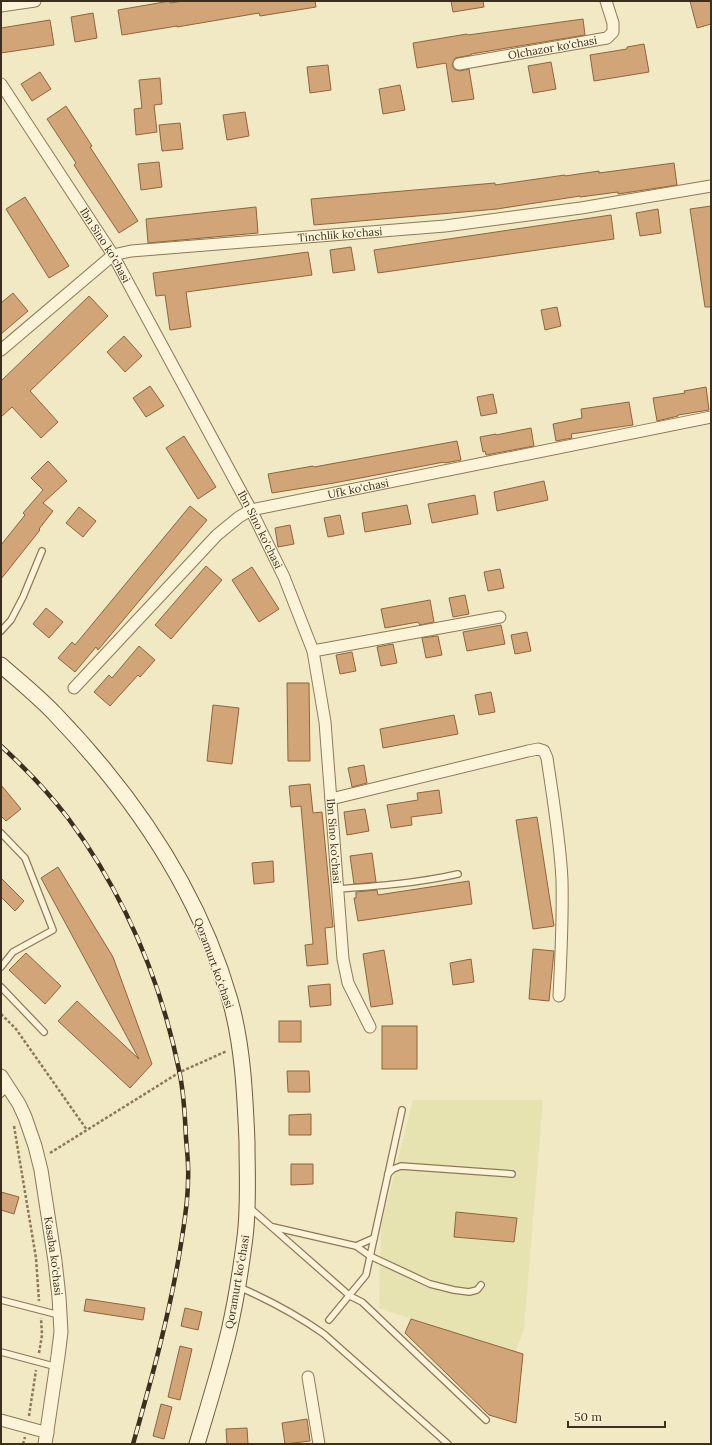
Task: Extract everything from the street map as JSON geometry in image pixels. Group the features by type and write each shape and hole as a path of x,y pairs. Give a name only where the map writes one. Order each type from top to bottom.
{"main road":[{"name":"Qoramurt koʻchasi","path":"1,665 54,712 101,766 140,817 157,842 195,908 230,1001 240,1048 246,1112 248,1207 245,1237 229,1332 197,1444"},
{"name":"Qoramurt koʻchasi","path":"1,673 50,718 73,742 117,797 157,854 189,910 199,933 223,1001 234,1048 238,1081 241,1204 238,1236 221,1331 189,1444"}],"street":[{"path":"1,6 35,1"},
{"name":"Olchazor ko'chasi","path":"459,64 608,38 613,32 613,23 606,1"},
{"name":"Ibn Sino ko'chasi","path":"1,84 113,255 251,510 284,577 313,651 324,722 343,959 348,984 370,1027"},
{"name":"Tinchlik ko'chasi","path":"1,350 113,255 139,250 445,226 581,208 711,186"},
{"name":"Ufk ko'chasi","path":"74,688 217,535 239,517 251,510 711,417"},
{"path":"313,651 500,617"},
{"path":"331,799 528,751 538,749 544,751 547,758 562,879 563,929 559,996"},
{"name":"Kasaba ko'chasi","path":"3,1086 19,1104 39,1159 55,1261 60,1332 57,1367 47,1438"},
{"path":"308,1377 319,1444"},
{"path":"1,1420 27,1428 47,1438"}],"lane":[{"path":"1,631 12,620 42,551"},
{"path":"1,833 25,858 53,930 13,952 1,967"},
{"path":"338,889 392,886 458,874"},
{"path":"1,987 44,1032"},
{"path":"330,1320 366,1275 402,1110"},
{"path":"388,1174 393,1169 400,1166 512,1174"},
{"path":"248,1207 350,1296 362,1302 486,1420"},
{"path":"271,1227 356,1246 370,1256 430,1284 469,1292 477,1290 481,1285"},
{"path":"356,1246 374,1238"},
{"path":"237,1286 269,1300 305,1320 448,1444"},
{"path":"1,1300 60,1315"},
{"path":"1,1352 57,1367"}],"path":[{"path":"1,1014 16,1029 87,1130"},
{"path":"39,1159 180,1072 234,1048"},
{"path":"13,1122 36,1258 42,1335 23,1444"}],"shaded area":[{"path":"413,1100 543,1100 524,1329 515,1353 379,1308 381,1226"}],"building":[{"path":"170,1 170,3 183,1 315,1 316,7 260,16 259,13 122,35 118,10"},
{"path":"451,1 483,1 484,7 453,12"},
{"path":"690,1 711,1 711,24 697,28"},
{"path":"93,13 97,38 75,42 71,17"},
{"path":"583,19 585,35 455,58 452,65 454,69 460,71 469,69 474,99 452,102 446,63 417,68 413,43 467,34"},
{"path":"50,20 54,45 1,53 1,28"},
{"path":"644,44 649,72 594,81 590,55 627,49 627,47"},
{"path":"551,62 556,89 533,93 528,66"},
{"path":"328,65 331,90 310,93 307,67"},
{"path":"40,72 51,89 32,101 21,84"},
{"path":"160,78 162,104 154,105 157,132 136,135 134,109 142,108 139,80"},
{"path":"400,85 405,110 383,114 379,89"},
{"path":"66,106 92,146 90,147 138,221 119,233 74,165 76,163 47,119"},
{"path":"245,112 249,136 227,140 223,115"},
{"path":"180,123 183,149 162,151 159,125"},
{"path":"159,162 162,187 141,190 138,164"},
{"path":"674,163 677,185 618,194 618,192 580,196 497,209 314,225 311,199 495,183 495,185 565,175 599,171 599,173"},
{"path":"25,197 69,266 49,278 6,209"},
{"path":"711,206 711,307 705,307 690,209"},
{"path":"256,207 258,233 148,243 146,219"},
{"path":"658,209 661,233 640,236 636,213"},
{"path":"611,215 614,239 378,273 374,250"},
{"path":"351,247 355,270 333,273 330,250"},
{"path":"308,252 312,275 186,292 191,327 170,330 165,295 156,296 153,273"},
{"path":"13,293 28,311 1,334 1,303"},
{"path":"89,296 108,316 30,391 58,422 41,438 12,407 1,417 1,381"},
{"path":"557,307 561,326 545,330 541,310"},
{"path":"124,336 142,356 125,372 107,352"},
{"path":"150,386 164,406 146,417 133,398"},
{"path":"706,387 709,410 678,415 657,421 653,398 685,393 684,391"},
{"path":"493,394 497,413 481,416 477,397"},
{"path":"629,402 633,425 571,434 572,438 556,441 553,424 582,418 581,409"},
{"path":"531,428 534,446 486,455 485,451 483,452 480,437"},
{"path":"184,436 216,487 198,499 166,448"},
{"path":"457,441 461,460 272,493 268,474"},
{"path":"48,461 67,481 43,503 53,511 39,529 40,530 1,579 1,545 25,515 23,513 43,490 31,478"},
{"path":"544,481 548,500 497,511 494,492"},
{"path":"475,495 478,514 432,523 428,504"},
{"path":"407,505 411,524 365,532 362,513"},
{"path":"190,506 207,520 98,650 96,647 75,672 58,658 72,642 75,645"},
{"path":"79,507 96,521 83,537 66,523"},
{"path":"340,515 344,534 328,537 324,518"},
{"path":"290,525 294,544 278,547 275,528"},
{"path":"206,566 222,580 171,639 155,625"},
{"path":"252,567 279,609 259,622 232,580"},
{"path":"500,569 504,588 488,591 484,572"},
{"path":"465,595 469,614 453,617 449,598"},
{"path":"430,600 434,622 420,625 418,622 385,628 381,609"},
{"path":"46,608 63,622 49,638 33,624"},
{"path":"501,625 505,644 467,651 463,632"},
{"path":"527,632 531,651 515,654 511,635"},
{"path":"438,636 442,655 426,658 422,638"},
{"path":"393,644 397,663 381,666 377,647"},
{"path":"139,646 155,660 140,677 138,675 110,706 94,692 109,675 112,678"},
{"path":"352,652 356,671 340,674 336,655"},
{"path":"287,683 309,683 310,761 288,761"},
{"path":"491,692 495,712 479,715 475,695"},
{"path":"213,705 239,708 232,764 207,761"},
{"path":"454,715 458,734 383,748 380,729"},
{"path":"364,765 367,783 352,787 348,768"},
{"path":"310,784 313,813 322,812 333,927 325,928 328,964 307,966 305,945 313,944 301,806 291,807 289,786"},
{"path":"1,785 21,809 6,821 1,816"},
{"path":"439,790 442,813 411,817 412,825 391,828 387,805 418,800 417,793"},
{"path":"365,809 369,831 347,835 344,812"},
{"path":"537,817 554,926 533,929 516,820"},
{"path":"372,853 376,882 354,884 350,856"},
{"path":"273,861 274,882 254,884 252,863"},
{"path":"58,867 113,957 152,1064 130,1088 58,1021 77,1001 139,1059 41,878"},
{"path":"1,878 24,901 15,911 1,897"},
{"path":"469,881 472,904 358,921 354,898 356,898 356,892 377,890 378,895"},
{"path":"533,949 554,951 549,1001 529,999"},
{"path":"384,950 393,1004 371,1007 363,954"},
{"path":"26,953 61,986 45,1004 9,970"},
{"path":"471,959 474,982 453,985 450,963"},
{"path":"330,984 331,1005 310,1007 308,986"},
{"path":"279,1021 301,1021 301,1042 279,1042"},
{"path":"382,1026 417,1026 417,1069 382,1069"},
{"path":"287,1071 309,1071 310,1092 288,1092"},
{"path":"311,1114 311,1135 289,1135 289,1115"},
{"path":"291,1164 313,1164 313,1184 291,1185"},
{"path":"1,1192 19,1197 14,1214 1,1210"},
{"path":"456,1212 517,1218 514,1242 454,1237"},
{"path":"86,1299 145,1308 143,1320 84,1311"},
{"path":"185,1308 202,1312 198,1330 181,1326"},
{"path":"411,1319 523,1354 516,1423 489,1415 405,1333"},
{"path":"180,1346 192,1349 180,1400 168,1397"},
{"path":"161,1404 172,1407 164,1439 153,1436"},
{"path":"307,1419 310,1441 285,1444 282,1423"},
{"path":"247,1428 248,1444 227,1444 226,1429"}],"railway":[{"path":"1,746 36,780 68,818 106,876 123,907 150,969 162,1002 181,1078 188,1170 185,1218 175,1280 153,1374 133,1444"}]}
